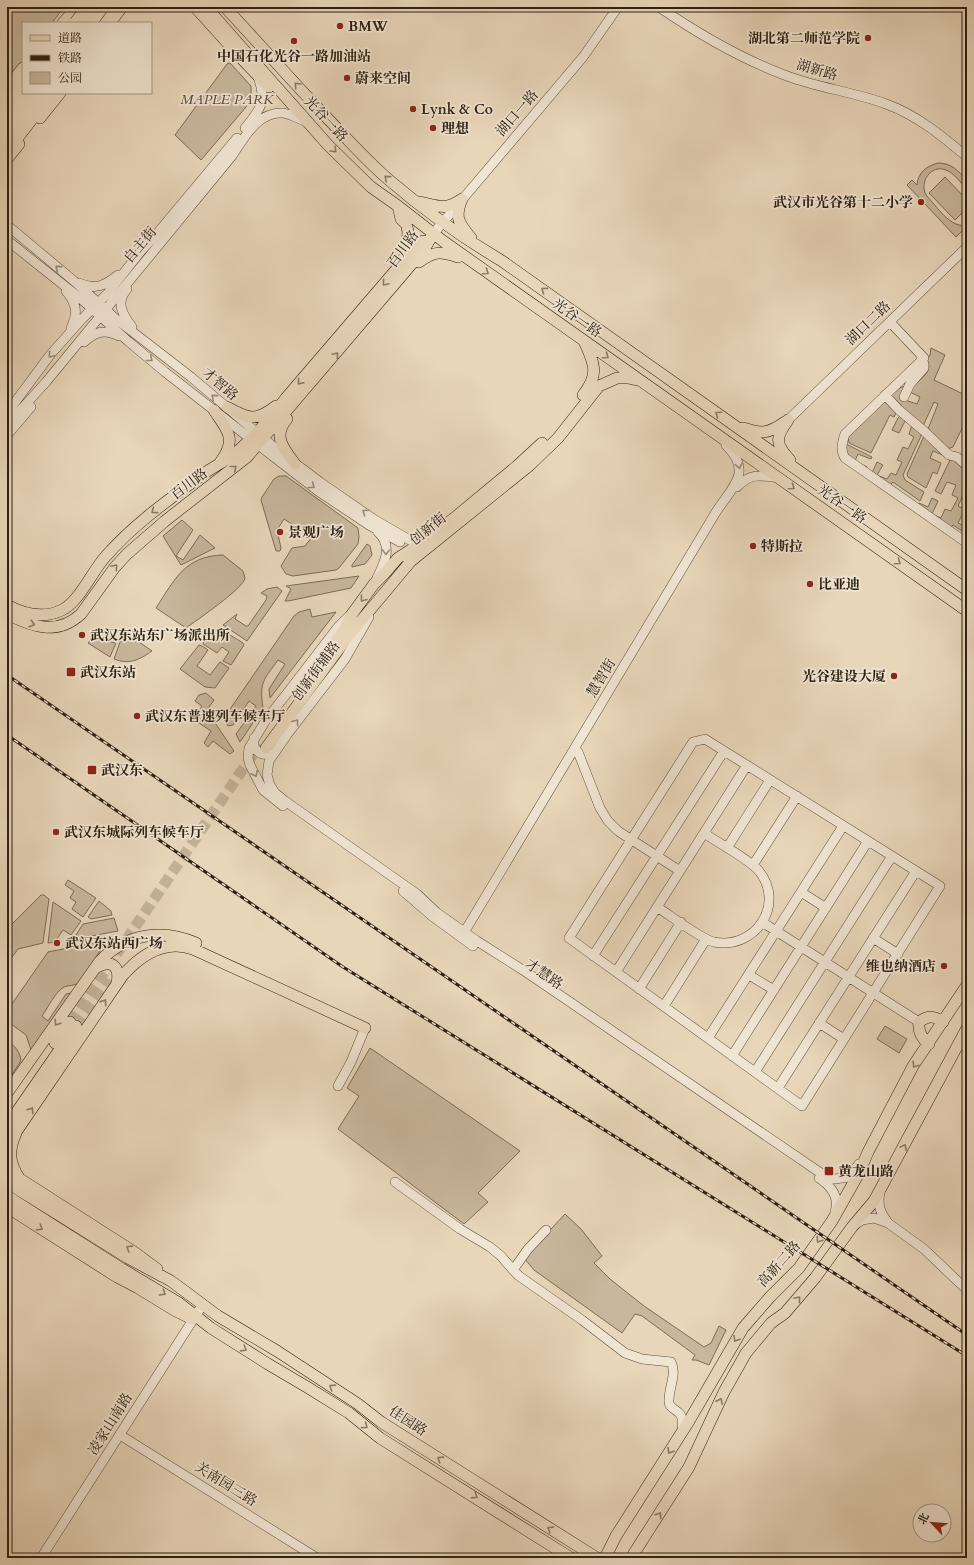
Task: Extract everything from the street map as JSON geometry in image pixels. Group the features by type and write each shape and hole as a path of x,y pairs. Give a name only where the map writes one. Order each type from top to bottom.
{"highway":[{"path":"65,22 79,7"},
{"path":"77,22 89,7"},
{"path":"97,19 113,7"},
{"path":"7,97 22,78"},
{"path":"7,114 23,94"},
{"path":"7,133 37,94"},
{"path":"7,150 51,94"}],"main road":[{"path":"58,22 79,7"},
{"path":"72,22 79,7"},
{"path":"73,22 83,9 89,7"},
{"path":"95,7 98,11 97,19"},
{"path":"97,19 106,7"},
{"path":"111,22 122,7"},
{"path":"185,7 260,82 286,98"},
{"path":"195,7 260,82"},
{"name":"光谷一路","path":"206,7 307,122 371,187 466,258 967,611"},
{"name":"光谷一路","path":"225,7 364,157 410,197 477,246 502,261 967,590"},
{"path":"7,88 22,69"},
{"path":"7,110 22,90"},
{"path":"7,138 41,94"},
{"path":"7,159 59,94"},
{"path":"410,197 446,207 453,205 462,199"},
{"path":"398,206 413,211 415,210 414,204 410,197"},
{"path":"462,199 458,210 459,220 477,246"},
{"path":"398,206 401,219 406,224 409,237 403,269"},
{"name":"百川路","path":"7,605 21,611 40,616 54,613 69,605 114,547 143,520 219,463 257,439 317,376 403,269 420,244 433,234"},
{"path":"466,258 459,247 460,244 462,243 477,246"},
{"path":"403,269 430,254 450,253 457,257 466,258"},
{"name":"百川路","path":"7,614 37,626 59,627 69,623 80,614 115,567 138,544 239,464 286,398 403,269"},
{"name":"创新街","path":"264,746 349,635 377,603 419,549 453,518 536,449 585,392 592,380 594,364 584,341"},
{"path":"295,464 280,442 280,431 285,421 314,387 317,376"},
{"name":"创新街","path":"264,746 340,635 352,614 374,584 398,558 419,549 530,465 558,438 599,386 617,378 628,378 642,382"},
{"path":"227,407 242,416 261,416 286,398"},
{"path":"214,410 228,429 230,437 229,448 219,463"},
{"path":"734,426 763,432 770,431 788,420"},
{"path":"788,420 779,432 779,445 781,451 802,473"},
{"path":"855,532 877,541 881,539 877,529 865,517"},
{"path":"97,567 87,591 91,593 102,584"},
{"path":"7,1093 97,966 114,949 137,938 152,934 182,937 358,1018 365,1028"},
{"path":"15,1182 10,1154 12,1129 116,984 131,965 148,953 166,946 186,946 365,1028"},
{"path":"97,966 104,964 113,965 117,969 118,974 116,984"},
{"name":"高新二路","path":"605,1558 616,1536 682,1432 743,1328 770,1297 799,1268 832,1221 860,1173 868,1152 907,1078 967,985"},
{"path":"929,1044 920,1034 918,1028 919,1022 926,1017 932,1016 943,1022"},
{"path":"7,1113 73,1024 7,1140"},
{"path":"631,1558 689,1467 724,1392 746,1353 771,1323 785,1313 815,1278 852,1226 874,1201 881,1185 899,1156 955,1047 967,1028"},
{"name":"佳园路","path":"7,1174 11,1174 15,1182 128,1258 171,1281 218,1316 276,1351 358,1404 381,1422 597,1558"},
{"path":"7,1196 122,1269 179,1303 194,1318"},
{"path":"7,1207 117,1277 174,1310 194,1318"},
{"name":"佳园路","path":"194,1318 348,1413 380,1438 571,1558"}],"street":[{"name":"湖口一路","path":"433,234 583,57 618,7"},
{"name":"湖新路","path":"659,7 699,33 772,70 796,79 882,102 909,113 927,124 967,157"},
{"name":"自主街","path":"7,425 67,358 126,270 231,146 257,112 263,99 260,82"},
{"name":"自主街","path":"7,412 66,338 99,309 161,241 232,156 246,135 260,120 274,114 284,113 307,122"},
{"name":"才智路","path":"7,225 74,281 129,342 214,410 419,549"},
{"name":"才智路","path":"7,240 56,280 139,336 227,407 257,439 318,491 369,525 419,549"},
{"path":"139,336 122,312 123,294 147,265 161,241"},
{"name":"湖口二路","path":"788,420 967,247"},
{"path":"74,281 86,286 101,286 126,270"},
{"path":"56,280 72,299 75,305 75,320 66,338"},
{"path":"890,322 924,358 845,434 842,441 842,453 845,458 967,543"},
{"path":"67,358 92,335 98,332 112,333 129,342"},
{"path":"904,397 910,384 924,368 924,364 921,360"},
{"path":"7,402 36,374"},
{"path":"7,435 33,404 46,382"},
{"path":"885,395 899,410 949,455 957,457 967,466"},
{"name":"慧智街","path":"465,936 716,512 738,478 740,470 736,456 717,435"},
{"name":"慧智街","path":"465,936 578,752 719,514 737,487 743,480 754,476 779,478"},
{"path":"369,525 382,536 387,549 386,560 374,584"},
{"path":"705,739 747,765 940,886 802,1106 569,938 693,742 705,739"},
{"name":"才慧路","path":"832,1221 837,1200 835,1194 825,1182 465,936 417,894 285,801 275,793 270,785 267,775 269,761 264,746 249,748 248,758 250,765 262,790 267,794 411,896 432,916 465,936 526,972 828,1178 835,1180 849,1177 868,1152"},
{"path":"592,956 724,751"},
{"path":"578,752 604,816 613,827 680,871"},
{"path":"616,972 747,765"},
{"path":"727,848 770,780"},
{"path":"753,866 797,796"},
{"path":"708,1038 843,826"},
{"path":"657,907 706,939 719,942 736,941 753,933 762,922 767,911 768,894 762,876 753,866 704,833"},
{"path":"732,1056 868,841"},
{"path":"755,1072 892,856"},
{"path":"778,1088 916,871"},
{"path":"801,892 826,908"},
{"path":"639,989 681,922"},
{"path":"762,922 919,1022"},
{"path":"873,938 898,954"},
{"path":"664,1006 706,939"},
{"path":"749,975 774,990"},
{"path":"819,1023 844,1039"},
{"path":"338,1086 351,1062 365,1028"},
{"path":"395,1182 460,1229 490,1247 501,1256 518,1276 590,1325 625,1353 642,1359 671,1362 673,1371 668,1400 670,1406 680,1414 683,1422 682,1432"},
{"path":"881,1185 878,1202 880,1212 888,1223"},
{"path":"852,1226 862,1220 874,1218 888,1223 924,1249 967,1290"},
{"path":"513,1270 528,1248 546,1230"},
{"name":"凌家山南路","path":"41,1558 203,1304"},
{"name":"关南园三路","path":"120,1435 317,1558"}],"green space":[{"path":"7,7 64,7 53,22 22,22 22,63 7,83"},
{"name":"MAPLE PARK","path":"230,63 251,86 251,98 246,107 201,160 175,135 227,64"},
{"path":"938,163 951,166 967,180 967,190 952,173 941,169 931,172 925,180 924,185 926,195 944,216 955,224 967,225 967,230 962,231 956,237 907,185 912,180 917,185 921,173 930,166"},
{"path":"945,177 967,200 967,208 955,220 929,193"},
{"path":"931,348 945,355 934,380 965,395 967,392 967,418 953,447 947,449 928,429 938,404 934,402 923,426 919,425 891,395 899,388 905,386 899,398 917,404 920,397 910,392 928,369 929,365 927,360 930,355"},
{"path":"884,401 886,401 896,413 894,417 890,415 871,453 849,443 848,437"},
{"path":"900,416 905,417 921,431 921,436 903,475 905,480 924,492 920,501 893,482 890,485 872,473 877,462 883,465 877,475 887,479 891,473 896,475 902,462 897,460 903,447 908,449 914,437 909,434 912,425 905,421 899,433 892,430"},
{"path":"924,436 945,456 933,451 930,458 941,463 937,474 933,472 926,488 908,477 907,474"},
{"path":"846,444 872,457 871,459 858,454 855,461 867,467 866,469 846,457"},
{"path":"953,459 967,469 967,486 958,506 967,511 967,517 962,515 958,523 967,527 967,536 964,538 962,537 965,533 953,525 950,529 917,506 919,503 928,507 932,498 938,501 932,514 941,518 945,509 951,511 958,498 952,495 956,485 947,482 941,494 935,491 950,460"},
{"path":"279,476 286,476 358,528 358,544 336,570 293,576 286,574 281,566 292,548 305,546 312,537 284,519 277,530 281,548 280,551 276,551 261,500 274,479"},
{"path":"182,520 193,530 176,556 183,560 200,535 215,548 181,565 163,536"},
{"path":"367,544 370,546 372,555 365,564 352,567 352,565"},
{"path":"223,555 243,571 245,578 243,583 237,589 219,604 186,628 156,608 182,571 199,560 210,556"},
{"path":"359,576 351,588 285,601 291,589 286,586"},
{"path":"277,587 282,591 247,641 223,625 237,614 235,619 248,626 266,600 267,596 261,593 267,589"},
{"path":"310,609 312,617 336,612 270,698 269,689 285,664 278,660 269,672 262,686 263,708 240,742 236,734 256,706 249,701 233,725 228,726 225,721 226,715 294,616 299,612"},
{"path":"219,628 244,645 231,665 223,661 229,652 222,647 217,653 203,644 204,641"},
{"path":"98,635 107,641 116,643 110,657 88,643 93,637"},
{"path":"132,637 152,651 134,661 124,662 114,659 120,642"},
{"path":"199,645 208,650 197,666 210,675 220,662 229,668 215,688 205,687 180,669"},
{"path":"206,693 214,700 209,707 209,714 234,751 230,754 213,741 208,747 204,743 211,731 193,719 202,706 195,701 199,695"},
{"path":"68,880 96,898 83,917 72,909 76,902 70,898 74,891 65,885"},
{"path":"41,895 44,895 49,899 43,943 18,949 7,964 7,929"},
{"path":"99,901 111,911 112,915 91,919 88,917"},
{"path":"53,902 81,921 71,935 63,930 55,942 48,943"},
{"path":"114,918 118,931 74,938 83,924"},
{"path":"94,943 100,945 100,951 79,983 64,987 55,996 42,1016 48,1021 66,994 72,993 31,1050 26,1035 7,1021 7,1011 48,952"},
{"path":"885,1026 907,1039 899,1053 877,1039"},
{"path":"7,1041 17,1049 20,1054 21,1061 7,1082"},
{"path":"370,1048 520,1151 478,1193 488,1202 464,1224 338,1129 359,1096 347,1088"},
{"path":"565,1214 581,1229 602,1256 594,1263 610,1279 644,1306 704,1347 711,1343 719,1326 726,1330 709,1365 692,1360 695,1355 642,1316 635,1314 622,1333 534,1270 524,1258"}],"tunnel":[{"path":"70,1022 260,744"},
{"path":"76,1026 109,979"}],"railway":[{"path":"7,675 967,1335"},
{"path":"7,735 343,967 967,1356"}],"place":[{"name":"BMW","path":"340,26"},
{"name":"湖北第二师范学院","path":"868,38"},
{"name":"中国石化光谷一路加油站","path":"294,41"},
{"name":"蔚来空间","path":"347,78"},
{"name":"Lynk & Co","path":"413,109"},
{"name":"理想","path":"433,128"},
{"name":"武汉市光谷第十二小学","path":"921,202"},
{"name":"景观广场","path":"280,532"},
{"name":"特斯拉","path":"753,546"},
{"name":"比亚迪","path":"810,584"},
{"name":"武汉东站东广场派出所","path":"82,635"},
{"name":"武汉东站","path":"71,672"},
{"name":"光谷建设大厦","path":"894,676"},
{"name":"武汉东普速列车候车厅","path":"137,716"},
{"name":"武汉东","path":"92,770"},
{"name":"武汉东城际列车候车厅","path":"56,832"},
{"name":"武汉东站西广场","path":"57,943"},
{"name":"维也纳酒店","path":"944,966"},
{"name":"黄龙山路","path":"829,1171"}]}
